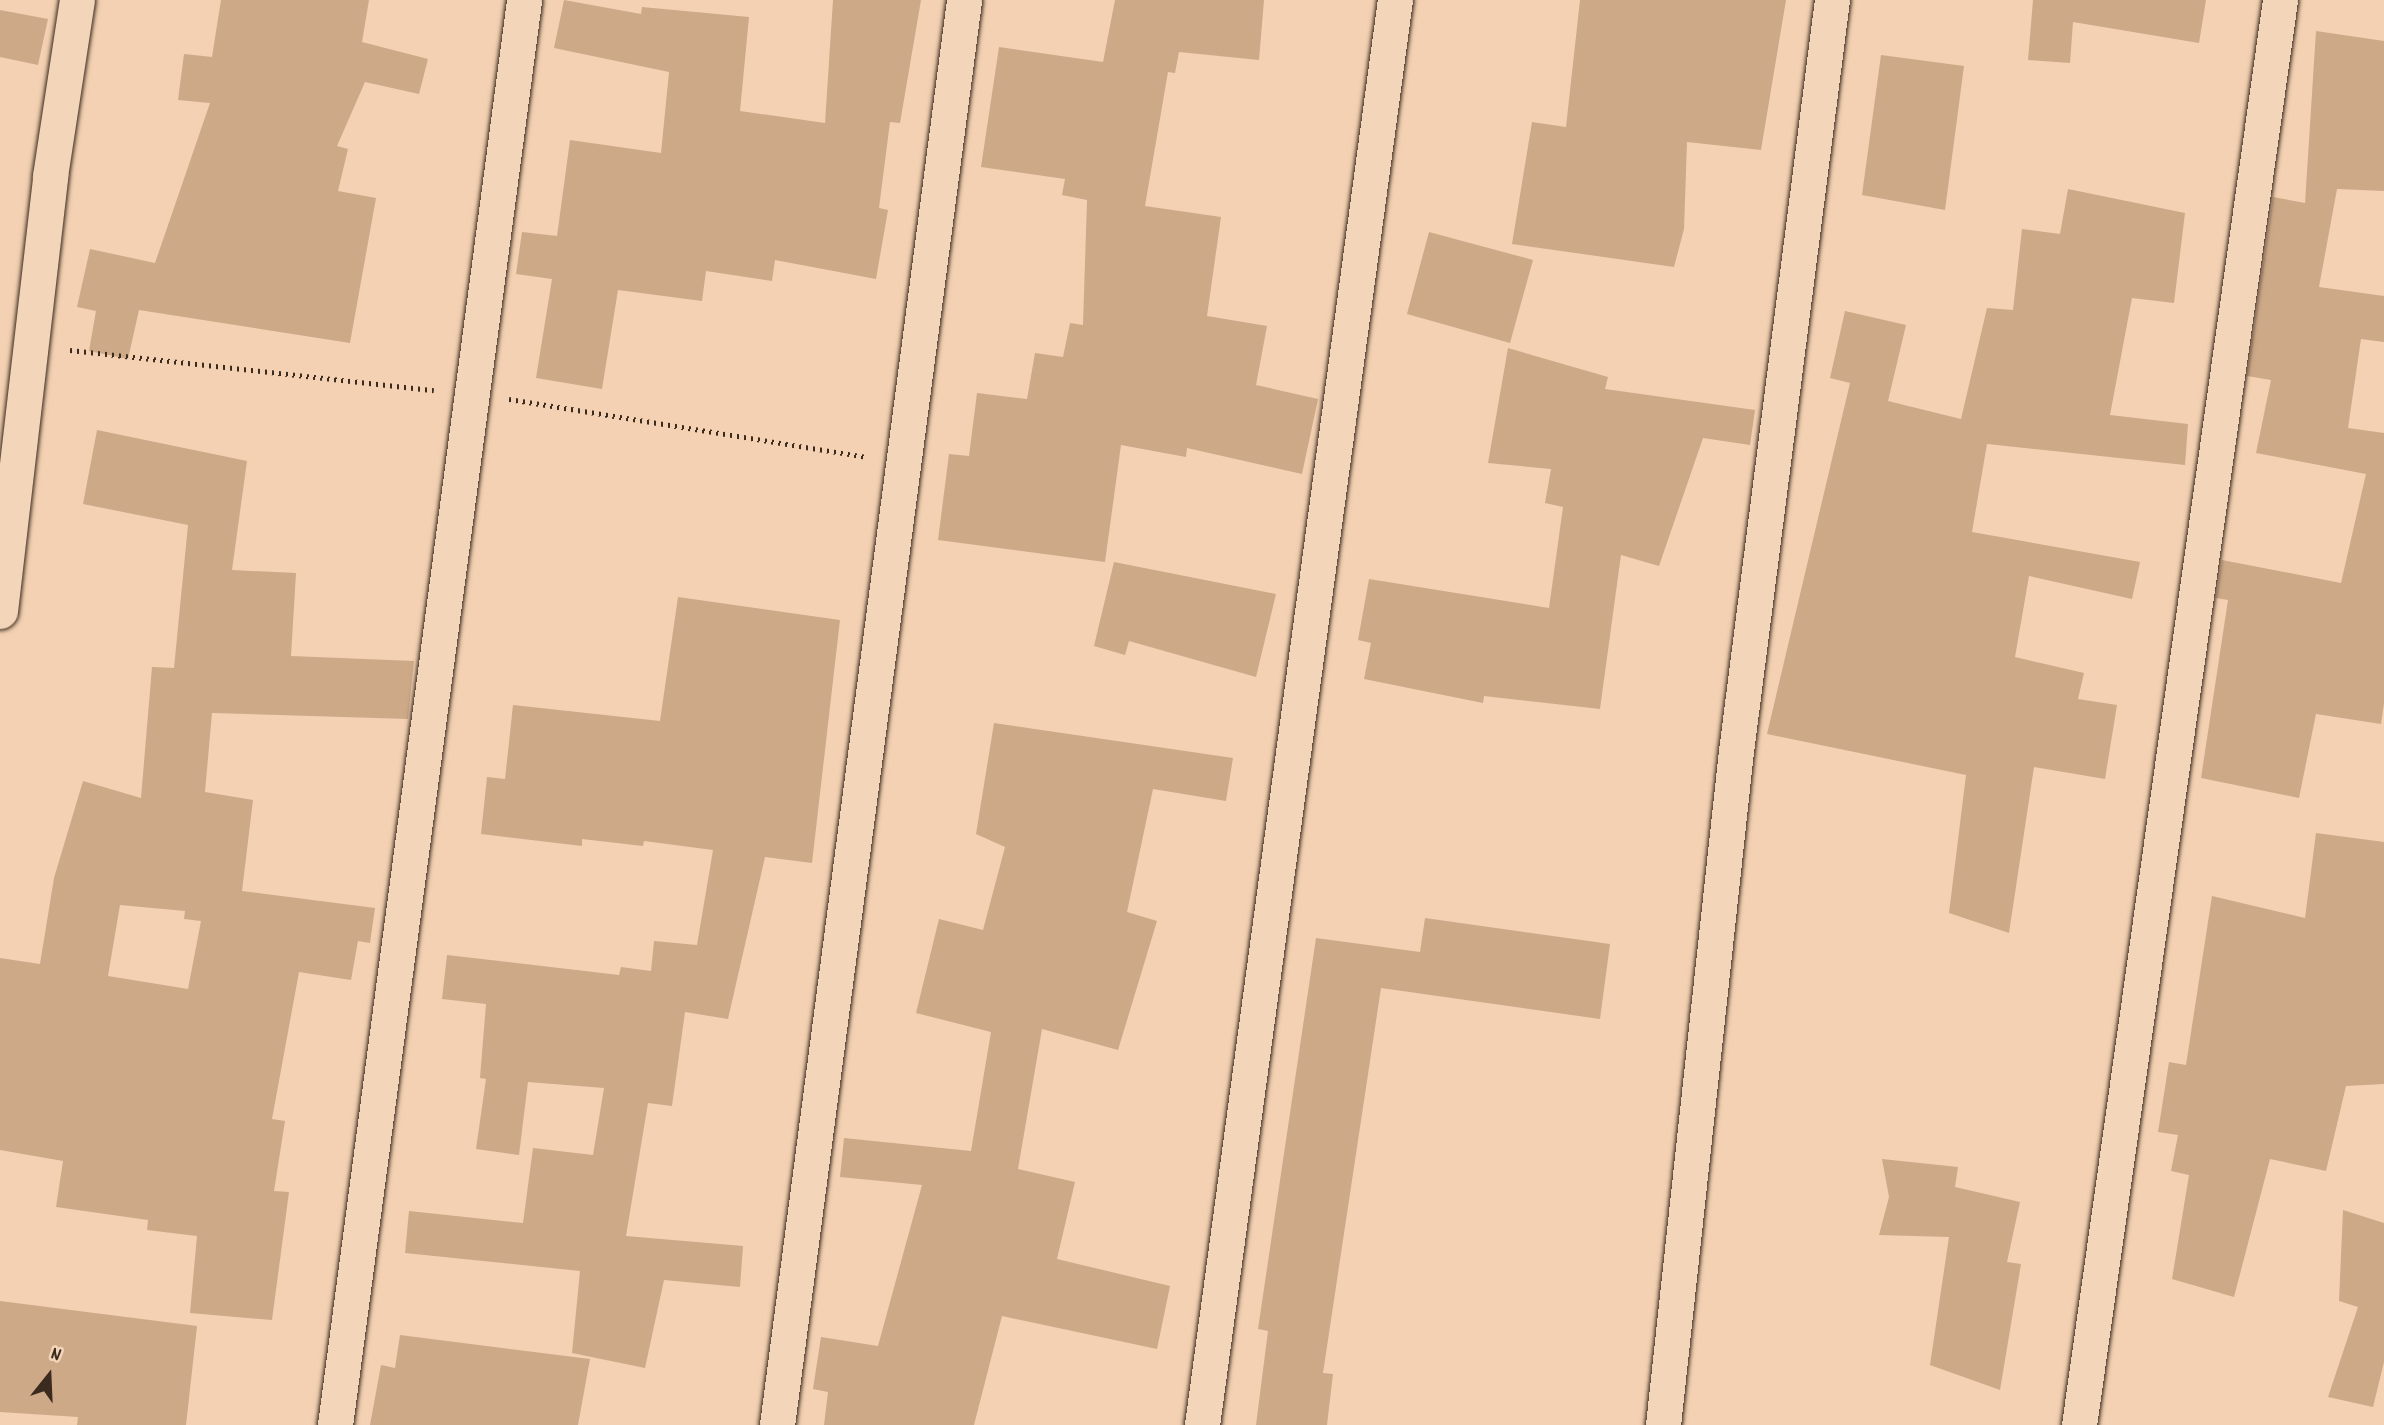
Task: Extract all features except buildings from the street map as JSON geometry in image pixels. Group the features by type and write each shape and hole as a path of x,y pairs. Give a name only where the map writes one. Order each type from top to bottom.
{"street":[{"path":"0,611 50,176 77,0"},
{"path":"335,1425 524,0"},
{"path":"776,1425 964,0"},
{"path":"1202,1425 1395,0"},
{"path":"1662,1425 1736,751 1832,0"},
{"path":"2079,1425 2280,0"}]}
